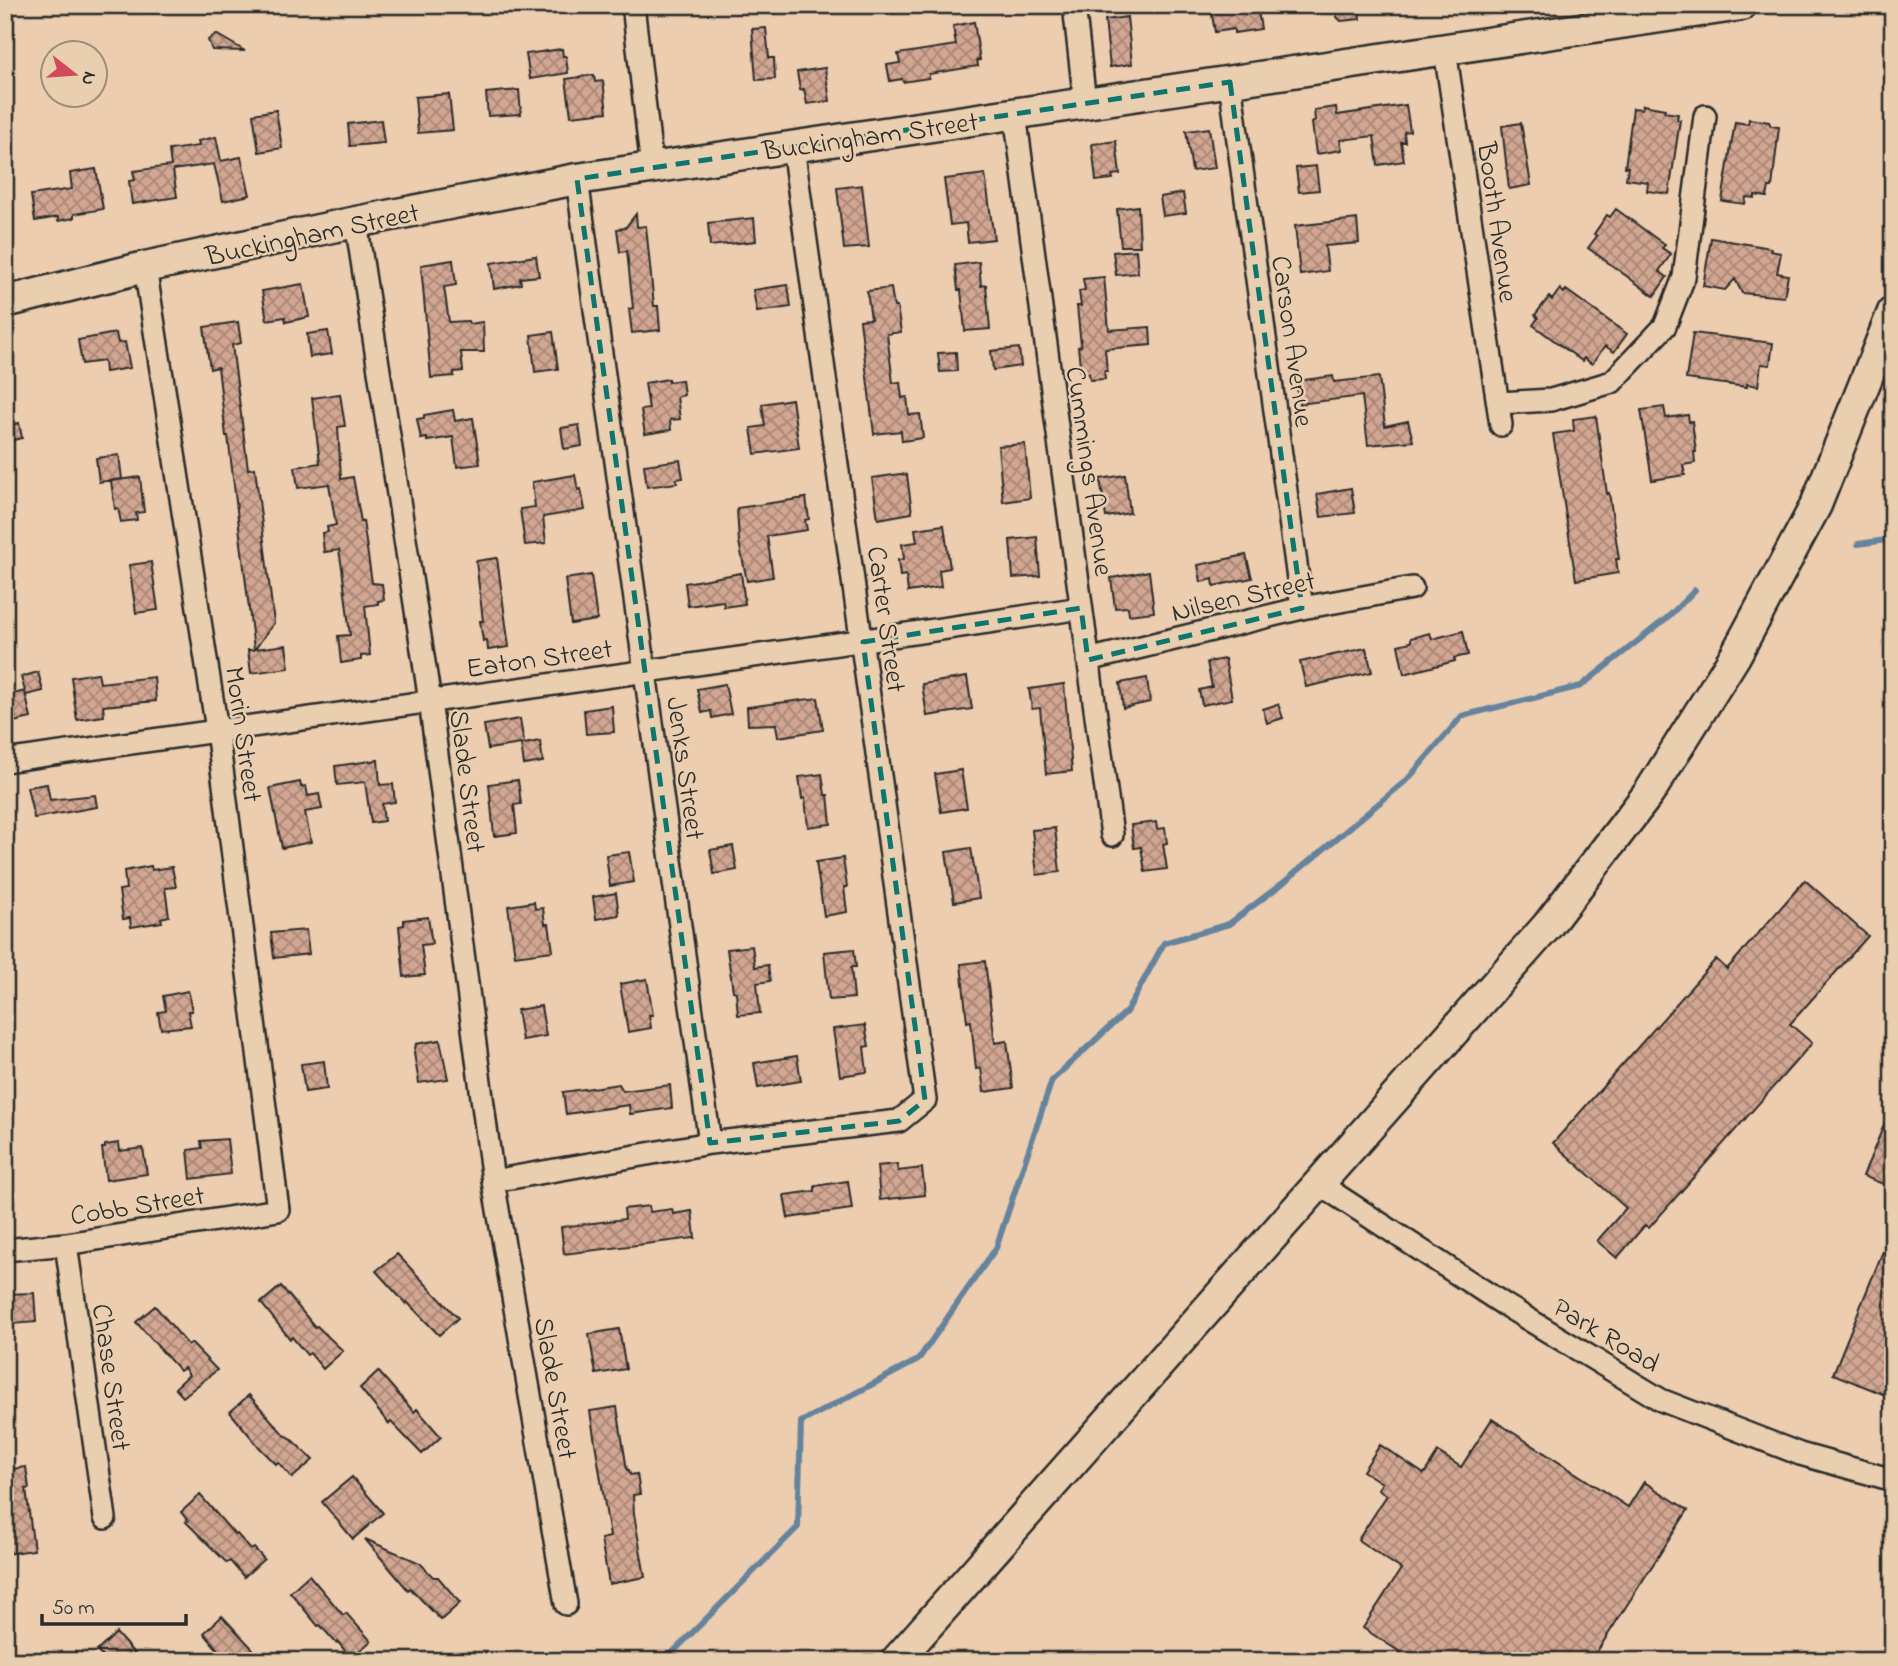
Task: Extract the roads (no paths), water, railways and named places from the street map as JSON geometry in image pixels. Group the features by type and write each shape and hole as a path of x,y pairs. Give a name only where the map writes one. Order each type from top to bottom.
{"main road":[{"name":"Buckingham Street","path":"5,302 145,267 577,179 1741,5"},
{"path":"896,1661 1548,925 1648,793 1735,656 1816,505 1893,313"}],"street":[{"path":"634,5 652,168"},
{"path":"1074,5 1085,103"},
{"name":"Booth Avenue","path":"1445,50 1501,425"},
{"name":"Carson Avenue","path":"1230,82 1302,608"},
{"name":"Cummings Avenue","path":"1015,114 1112,835"},
{"path":"1498,403 1551,400 1612,382 1665,326 1684,277 1705,116"},
{"name":"Carter Street","path":"710,1143 898,1121 925,1100 793,147"},
{"name":"Jenks Street","path":"577,179 710,1143"},
{"name":"Slade Street","path":"356,222 430,701 493,1181 566,1604"},
{"name":"Morin Street","path":"145,267 217,730 278,1210"},
{"name":"Nilsen Street","path":"1088,660 1302,608 1412,588"},
{"name":"Eaton Street","path":"5,761 645,670 863,642 1081,608"},
{"path":"493,1181 710,1143"},
{"name":"Park Road","path":"1318,1183 1505,1305 1661,1400 1800,1454 1893,1480"},
{"name":"Cobb Street","path":"5,1250 66,1244 278,1210"},
{"name":"Chase Street","path":"66,1244 105,1518"}],"waterway":[{"path":"1858,544 1893,539"},
{"path":"664,1661 798,1527 801,1422 918,1360 996,1248 1052,1080 1127,1011 1164,943 1229,924 1283,883 1408,779 1462,716 1581,686 1668,617 1695,590"}]}
